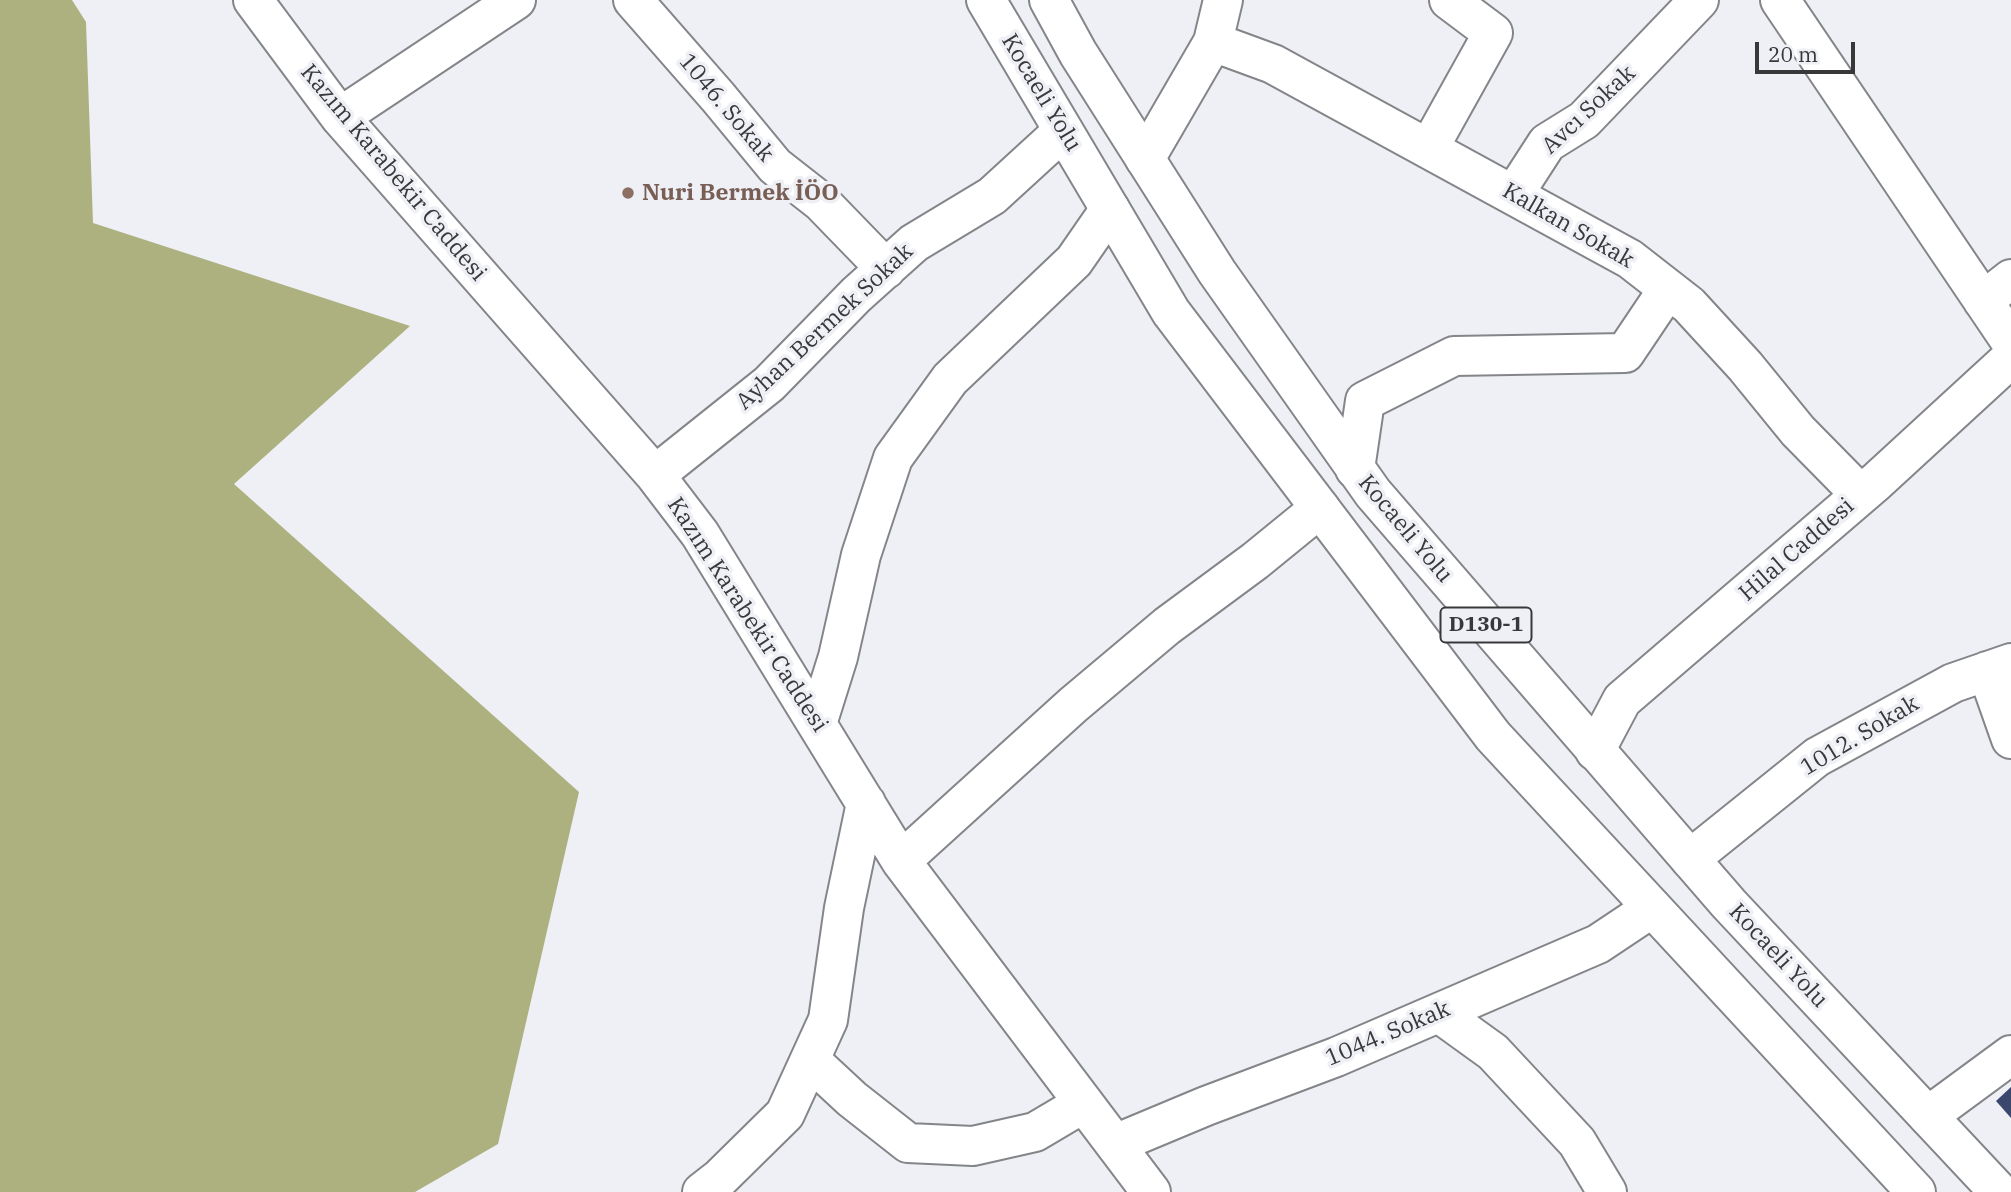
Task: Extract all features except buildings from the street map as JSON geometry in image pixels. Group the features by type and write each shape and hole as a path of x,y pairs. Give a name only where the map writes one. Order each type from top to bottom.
{"main road":[{"name":"Kazım Karabekir Caddesi","path":"253,0 340,117 655,475 700,534 901,861 1151,1192"},
{"path":"340,117 516,0"},
{"name":"1046. Sokak","path":"633,0 775,166 821,202 886,269"},
{"name":"Kocaeli̇ Yolu","path":"986,0 1171,312 1493,736 1916,1192"},
{"name":"Kocaeli̇ Yolu","path":"1049,0 1078,53 1217,272 1373,493 1690,859 1999,1192"},
{"path":"1145,159 1213,42 1223,0"},
{"path":"1429,148 1493,33 1449,0"},
{"name":"Avcı Sokak","path":"1514,194 1547,143 1584,120 1699,0"},
{"path":"1780,0 1997,290 2011,342"},
{"name":"Kalkan Sokak","path":"1213,42 1273,64 1630,259 1689,305 1745,366 1798,430 1861,495"},
{"name":"Ayhan Bermek Sokak","path":"655,475 769,384 856,295 914,243 992,196 1063,131"},
{"path":"817,724 838,657 861,555 893,458 950,379 1074,261 1110,209"},
{"path":"1355,469 1365,401 1454,356 1625,353 1668,289"},
{"name":"Hilal Caddesi","path":"1595,751 1622,700 1861,495 2011,358"},
{"path":"901,861 1083,696 1167,626 1255,561 1320,508"},
{"path":"1999,667 2011,739"},
{"name":"1012. Sokak","path":"1690,859 1817,757 1953,683 1999,667"},
{"path":"702,1192 720,1178 785,1114 828,1020 844,908 866,803"},
{"name":"1044. Sokak","path":"1115,1144 1336,1057 1598,944 1653,908"},
{"path":"1439,1013 1493,1052 1577,1142 1607,1192"},
{"path":"1927,1116 2011,1055"},
{"path":"810,1060 908,1143 973,1146 1035,1132 1084,1103"}],"green space":[{"path":"0,0 72,0 86,22 93,223 410,326 234,484 579,792 498,1144 415,1192 0,1192"}],"place":[{"name":"Nuri Bermek İÖO","path":"628,193"}]}
